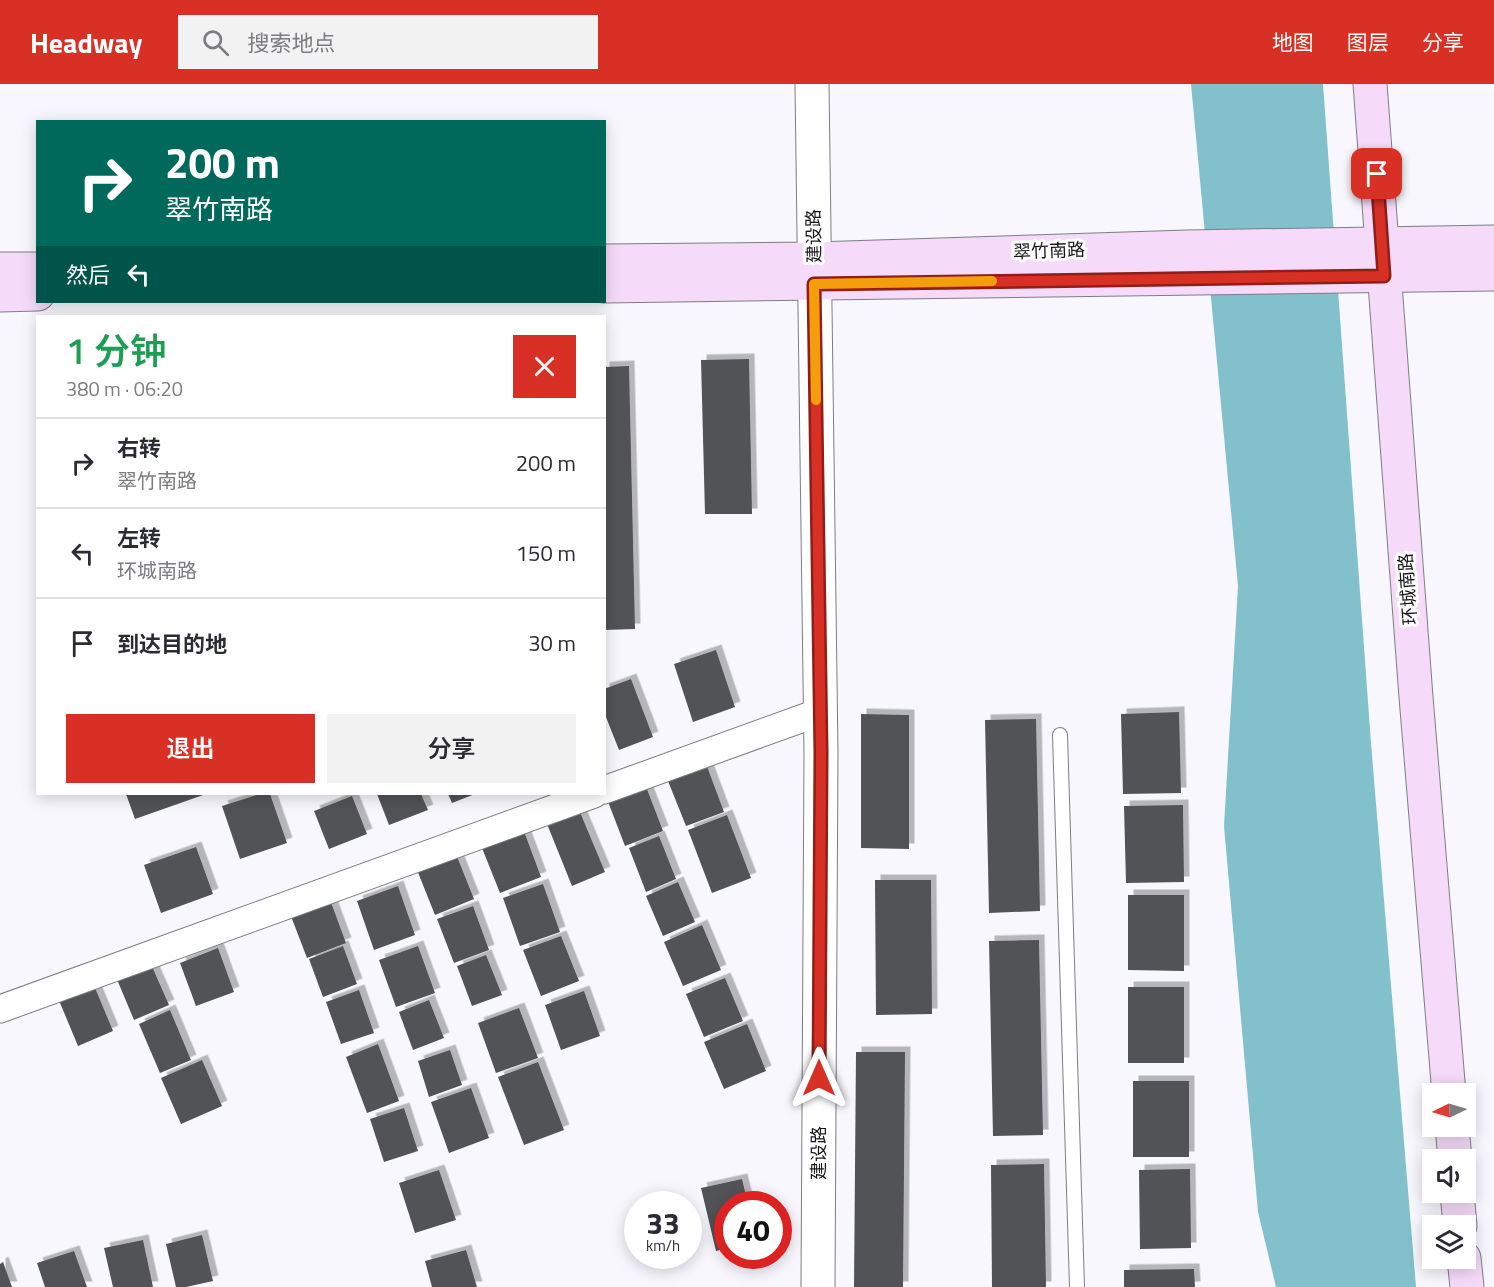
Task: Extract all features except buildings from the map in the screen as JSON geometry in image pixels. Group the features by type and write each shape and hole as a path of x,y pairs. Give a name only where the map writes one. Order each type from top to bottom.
{"main road":[{"name":"环城南路","path":"1370,84 1382,242 1369,277 1417,709 1448,1083"},
{"name":"翠竹南路","path":"606,286 1187,247 1382,242 1494,242"},
{"name":"翠竹南路","path":"606,261 814,272 1192,278 1494,274"},
{"path":"0,269 36,269"},
{"path":"0,295 36,294"},
{"path":"1465,1269 1467,1287"}],"street":[{"name":"建设路","path":"812,84 820,712 818,1287"},
{"path":"606,789 820,712"},
{"path":"0,1009 591,795"}],"lane":[{"path":"1060,735 1077,1287"}],"water":[{"path":"1191,84 1323,84 1371,743 1416,1287 1276,1287 1258,1212 1224,826 1238,586"}],"slow traffic":[{"path":"816,400 814,284 992,281"}],"route":[{"path":"819,1078 821,753 814,284 1384,276 1377,174"}]}
